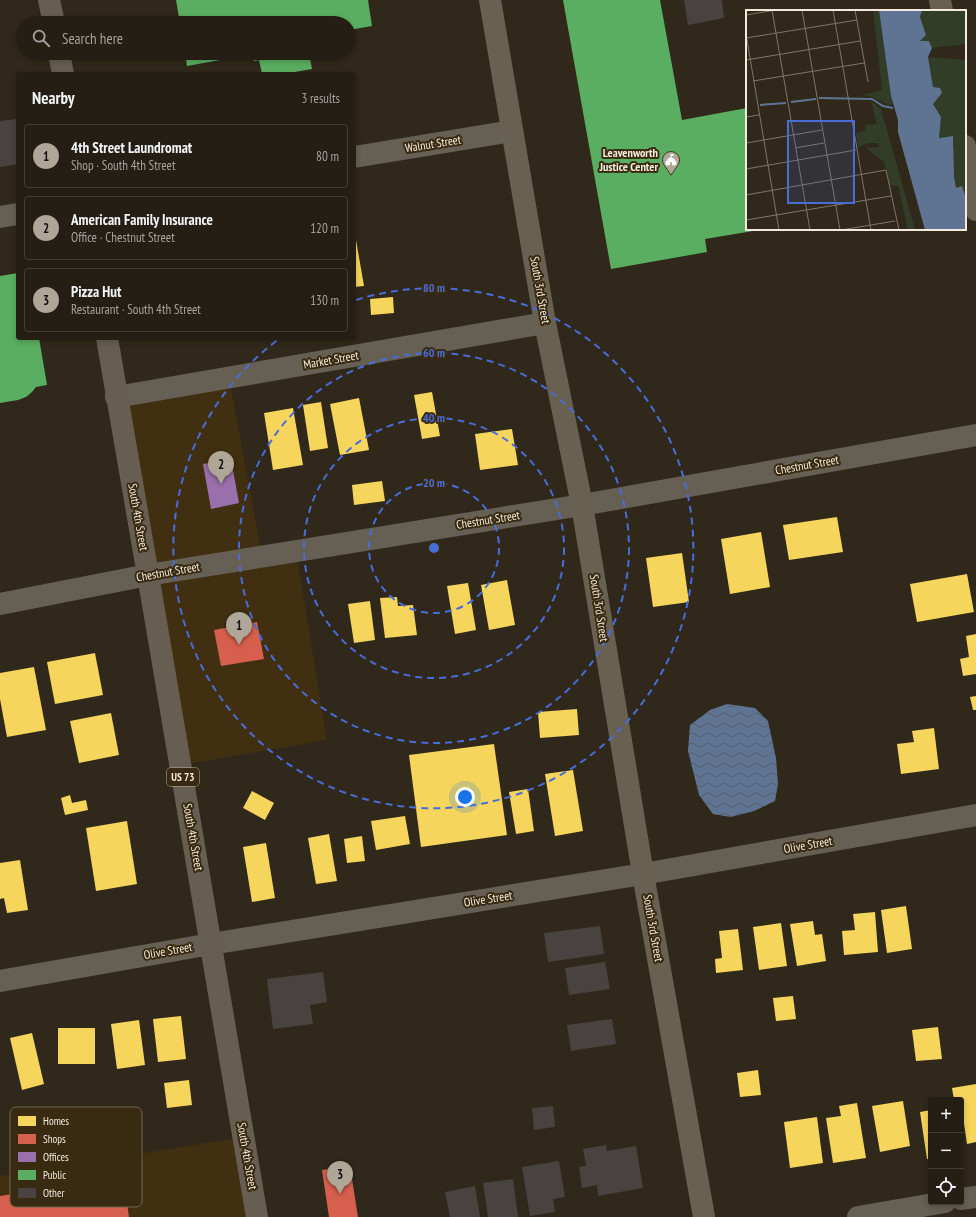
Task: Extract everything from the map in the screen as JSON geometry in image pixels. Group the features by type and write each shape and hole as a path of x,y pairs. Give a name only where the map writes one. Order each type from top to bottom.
{"highway":[{"path":"49,0 52,16"},
{"path":"60,60 63,72"},
{"name":"South 4th Street","path":"107,340 257,1217"}],"street":[{"name":"South 3rd Street","path":"490,0 545,323 582,505 643,874 704,1217"},
{"path":"940,0 942,10"},
{"name":"Walnut Street","path":"356,157 512,130"},
{"path":"966,152 976,210"},
{"path":"0,217 16,214"},
{"name":"Market Street","path":"116,397 545,323"},
{"name":"Chestnut Street","path":"0,604 148,574 582,505 976,435"},
{"name":"Olive Street","path":"0,981 211,944 643,874 976,814"},
{"path":"964,1199 976,1197"},
{"path":"858,1217 928,1205"}],"shaded area":[{"path":"229,377 262,556 296,551 327,740 181,765 116,397"},
{"path":"244,1137 257,1217 0,1217 0,1176 10,1174 10,1207 142,1207 142,1153"}],"water":[{"path":"727,704 755,708 768,721 776,758 778,784 775,801 754,811 731,817 713,814 699,795 688,751 690,725 710,710"}],"building: Homes":[{"path":"356,240 364,286 356,287"},
{"path":"393,297 394,313 371,315 370,299"},
{"path":"432,392 440,436 422,439 414,395"},
{"path":"359,398 369,450 340,455 330,404"},
{"path":"321,402 328,448 310,451 303,405"},
{"path":"293,408 303,465 273,470 264,413"},
{"path":"512,429 518,465 480,470 475,434"},
{"path":"382,481 385,501 354,505 352,485"},
{"path":"837,517 843,552 789,560 783,525"},
{"path":"761,532 770,587 730,594 721,539"},
{"path":"682,553 689,602 653,607 646,558"},
{"path":"967,574 974,612 917,622 910,584"},
{"path":"507,580 515,625 489,630 481,585"},
{"path":"468,583 476,630 455,634 447,586"},
{"path":"397,597 398,606 413,605 417,635 385,638 380,598"},
{"path":"370,601 375,640 354,643 348,604"},
{"path":"976,634 976,674 963,676 960,659 969,657 966,636"},
{"path":"95,653 103,695 55,704 47,662"},
{"path":"34,667 46,730 7,737 0,699 0,673"},
{"path":"976,696 976,710 973,710 970,697"},
{"path":"577,709 579,735 540,738 538,712"},
{"path":"111,713 119,755 79,763 70,721"},
{"path":"934,728 939,769 901,774 897,744 914,742 912,731"},
{"path":"494,744 507,835 421,847 409,755"},
{"path":"573,770 583,831 555,836 545,774"},
{"path":"528,789 534,831 516,834 509,792"},
{"path":"252,791 274,803 265,820 243,808"},
{"path":"70,795 72,803 86,800 88,810 65,815 61,798"},
{"path":"405,816 410,844 376,850 371,821"},
{"path":"127,821 137,884 96,891 86,828"},
{"path":"329,834 337,881 316,884 308,838"},
{"path":"362,836 365,861 347,863 344,839"},
{"path":"266,843 275,898 252,902 243,847"},
{"path":"20,860 28,910 7,913 4,898 0,899 0,863"},
{"path":"906,906 912,949 887,953 881,910"},
{"path":"875,912 878,952 844,955 842,931 855,930 853,914"},
{"path":"813,921 815,935 822,934 826,961 797,966 790,924"},
{"path":"781,923 787,966 759,970 753,927"},
{"path":"738,929 743,970 716,973 715,959 722,958 719,931"},
{"path":"793,996 796,1019 776,1021 773,998"},
{"path":"181,1016 186,1059 158,1062 153,1019"},
{"path":"139,1020 145,1065 117,1069 111,1024"},
{"path":"938,1027 942,1059 916,1061 912,1030"},
{"path":"58,1028 95,1028 95,1064 58,1064"},
{"path":"32,1033 44,1084 22,1090 10,1038"},
{"path":"758,1070 761,1095 740,1097 737,1073"},
{"path":"189,1080 192,1105 167,1108 164,1083"},
{"path":"976,1084 976,1142 967,1144 964,1124 964,1097 954,1097 952,1088"},
{"path":"903,1101 910,1146 880,1152 872,1106"},
{"path":"857,1103 866,1158 833,1163 826,1118 841,1116 839,1106"},
{"path":"928,1111 928,1159 927,1159 920,1112"},
{"path":"817,1117 823,1163 790,1168 784,1122"}],"building: Shops":[{"path":"257,622 264,659 221,666 214,630"},
{"path":"350,1166 358,1217 329,1217 322,1170"},
{"path":"10,1194 10,1207 128,1207 129,1217 0,1217 0,1196"}],"building: Offices":[{"path":"231,459 239,503 211,509 203,464"}],"building: Public":[{"path":"176,0 368,0 372,26 356,29 356,16 179,16"},
{"name":"Leavenworth Justice Center","path":"563,0 660,0 682,120 746,108 746,230 759,230 705,239 707,252 611,269"},
{"path":"186,60 220,60 187,66"},
{"path":"259,60 310,60 312,69 295,72 262,72"},
{"path":"16,273 16,340 39,340 47,385 36,387 26,397 0,403 0,276"}],"building: Other":[{"path":"684,0 722,0 724,18 688,25"},
{"path":"16,119 16,164 0,167 0,121"},
{"path":"600,926 604,954 548,962 544,933"},
{"path":"605,962 610,989 569,995 565,968"},
{"path":"323,972 327,1002 310,1005 313,1024 273,1029 267,979"},
{"path":"612,1019 616,1044 571,1051 567,1025"},
{"path":"553,1106 555,1127 534,1130 532,1108"},
{"path":"606,1145 607,1151 636,1146 643,1188 598,1196 597,1185 582,1188 579,1167 586,1166 583,1149"},
{"path":"559,1161 565,1197 553,1199 555,1212 530,1216 522,1167"},
{"path":"513,1179 518,1217 488,1217 483,1183"},
{"path":"475,1186 480,1217 450,1217 445,1192"}],"place":[{"name":"Leavenworth Justice Center","path":"671,175"},
{"name":"American Family Insurance","path":"221,484"},
{"name":"4th Street Laundromat","path":"239,645"},
{"name":"Pizza Hut","path":"340,1194"}]}
